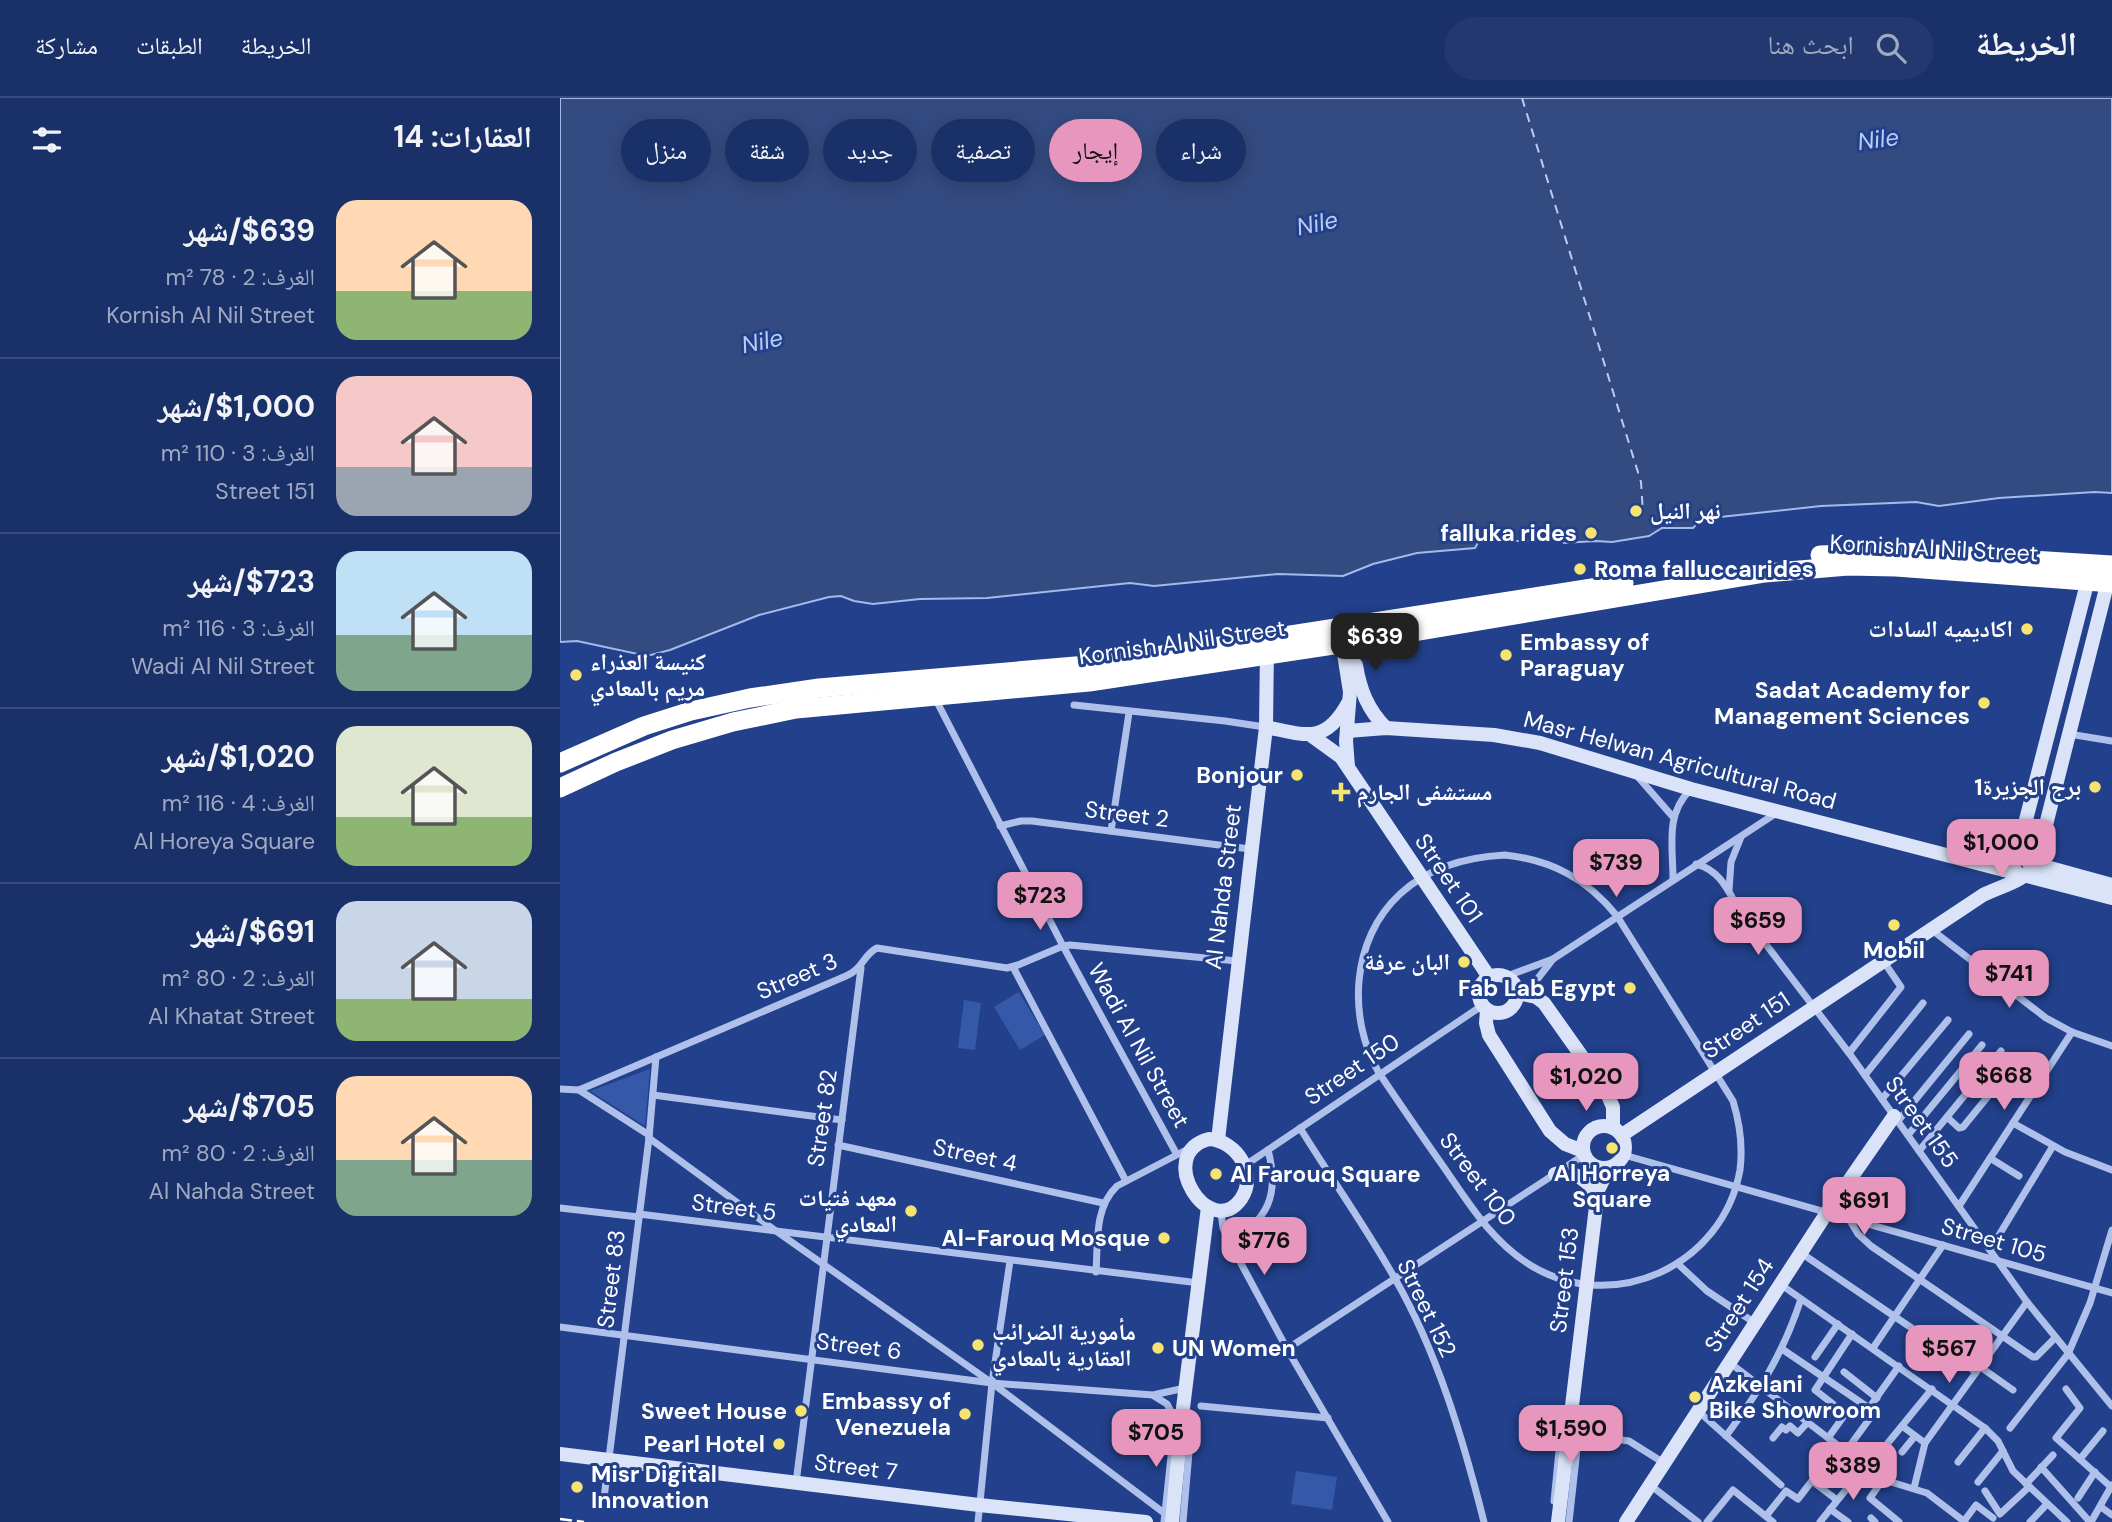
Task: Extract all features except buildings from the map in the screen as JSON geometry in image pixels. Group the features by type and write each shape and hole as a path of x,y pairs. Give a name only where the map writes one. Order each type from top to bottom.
{"highway":[{"name":"Kornish Al Nil Street","path":"560,763 645,726 691,711 750,698 819,688 1080,667 1267,647 1792,570 1848,566 2104,573"},
{"name":"Kornish Al Nil Street","path":"560,788 642,751 733,722 796,709 1089,682 1267,647"}],"street":[{"path":"2104,573 2068,740 2036,864 2112,885"},
{"path":"2104,573 2046,742 2017,871 2112,898"},
{"path":"1347,635 1353,678 1346,731 1348,769"},
{"name":"Al Nahda Street","path":"1218,1140 1266,727 1267,647"},
{"path":"1353,678 1371,711 1386,728"},
{"name":"Wadi Al Nil Street","path":"933,695 1063,946 1176,1153"},
{"path":"1074,705 1129,713 1225,721 1312,736 1337,720 1350,698"},
{"path":"1111,831 1129,713"},
{"name":"Masr Helwan Agricultural Road","path":"1346,731 1386,728 1529,740 1583,754 1635,774 1996,869 2017,871"},
{"name":"Street 101","path":"1312,736 1332,749 1348,769 1489,977"},
{"path":"2046,742 2112,741"},
{"path":"1635,774 1673,817"},
{"path":"1673,879 1673,817 1680,802 1691,789"},
{"path":"1507,976 1517,991 1536,997 1544,1003 1605,1088 1613,1107 1617,1132 1625,1144 1624,1155 1618,1163 1609,1168 1594,1166 1584,1153 1565,1144 1550,1131 1489,1035 1485,1007 1479,992 1482,983 1489,977 1498,974 1507,976 1553,959 1778,811"},
{"name":"Street 2","path":"1000,826 1032,821 1250,849"},
{"path":"1729,890 1731,862 1742,835"},
{"name":"Street 100","path":"1483,856 1527,857 1568,872 1603,899 1617,916 1733,1101 1738,1118 1741,1151 1736,1185 1727,1208 1704,1242 1678,1264 1644,1280 1625,1284 1587,1285 1566,1281 1528,1264 1481,1222 1379,1073 1370,1058 1363,1037 1358,1009 1358,973 1370,936 1385,912 1400,894 1421,879 1451,864 1483,856"},
{"name":"Street 155","path":"1696,864 1718,875 1738,908 1849,1053 2027,1302 2112,1405"},
{"name":"Street 151","path":"1617,1132 1716,1073 2017,871 2036,864"},
{"path":"1981,865 1983,895"},
{"path":"1931,930 2046,1018 2072,1032 2112,1046"},
{"path":"1126,1181 1013,967 1063,946 1086,945 1237,961"},
{"name":"Street 3","path":"579,1090 819,988 861,968 872,951 884,947 1013,967"},
{"path":"1517,991 1532,986 1553,959"},
{"path":"1849,1053 1901,988 1884,961"},
{"name":"Street 82","path":"796,1483 861,968"},
{"path":"1485,1007 1497,1013 1507,1010 1515,1003 1517,991"},
{"path":"1865,1076 1923,1003"},
{"name":"Street 150","path":"1244,1166 1379,1073 1485,1007"},
{"path":"1882,1100 1948,1020"},
{"path":"1959,1206 2072,1032"},
{"path":"1896,1118 1969,1034"},
{"path":"1908,1135 1982,1045"},
{"path":"1919,1151 2001,1051"},
{"name":"Street 83","path":"603,1506 649,1136 656,1057"},
{"path":"1947,1117 1959,1128 1963,1127 2016,1062"},
{"path":"560,1089 579,1090 649,1136 776,1231 992,1383 1169,1520"},
{"path":"653,1096 842,1120"},
{"name":"Street 154","path":"1626,1522 1828,1212 1896,1118"},
{"path":"2013,1123 2077,1158 2112,1170"},
{"path":"1287,1349 1556,1174 1584,1153 1585,1138 1594,1129 1607,1126 1617,1132"},
{"name":"Street 152","path":"1300,1128 1394,1278 1422,1335 1448,1401 1484,1522"},
{"path":"1096,1272 1103,1203 1117,1186 1200,1141 1218,1140 1235,1149 1246,1175 1244,1195 1230,1209 1215,1210"},
{"name":"Street 4","path":"838,1145 1103,1203"},
{"path":"1194,1146 1188,1156 1186,1177 1195,1195 1215,1210 1287,1349 1388,1522"},
{"path":"1990,1250 2053,1146"},
{"path":"1230,1243 1252,1228 1263,1215 1270,1200 1273,1167 1268,1150"},
{"name":"Street 105","path":"1624,1155 2112,1293"},
{"path":"1990,1158 2020,1176"},
{"name":"Street 153","path":"1552,1522 1562,1421 1572,1402 1599,1184 1609,1168"},
{"path":"1556,1174 1562,1172 1577,1175 1589,1184 1597,1197"},
{"name":"Street 5","path":"560,1208 776,1231 1200,1283"},
{"path":"1169,1520 1200,1283 1215,1210"},
{"path":"1849,1219 1864,1240 2034,1357 2055,1338"},
{"path":"2010,1428 2068,1354 2085,1317 2112,1230"},
{"path":"1873,1348 1943,1245"},
{"path":"1801,1253 1894,1316 2013,1390"},
{"path":"978,1522 992,1383 1010,1261"},
{"path":"1678,1264 1707,1291 1755,1323"},
{"path":"1780,1284 1985,1428 1998,1441 2009,1465 2067,1522"},
{"path":"1726,1436 1762,1387 1782,1349 1801,1299"},
{"path":"1914,1488 1925,1443 2027,1302"},
{"path":"1815,1357 1838,1324"},
{"name":"Street 6","path":"560,1326 992,1383 1153,1395 1185,1388"},
{"path":"1833,1404 1815,1391 1852,1334"},
{"path":"1782,1349 1871,1411"},
{"path":"1729,1363 1884,1478 1936,1499 1959,1520 1976,1505 1993,1518"},
{"path":"1846,1451 1899,1366"},
{"path":"1844,1372 1877,1398"},
{"path":"1883,1449 1932,1389"},
{"path":"2041,1468 2091,1522 2112,1486 2056,1438 2080,1409 2066,1389"},
{"path":"1153,1395 1167,1404 1182,1422 1184,1522"},
{"path":"1558,1522 1572,1402"},
{"name":"Street 153","path":"1569,1522 1580,1417 1572,1402"},
{"path":"1201,1406 1328,1418"},
{"path":"1698,1410 1781,1485"},
{"path":"1828,1438 1846,1413"},
{"path":"1773,1438 1782,1427 1786,1430 1790,1426 1798,1433 1808,1422"},
{"path":"1902,1426 1925,1443"},
{"path":"1958,1462 1985,1428"},
{"path":"2080,1459 2103,1432"},
{"path":"1579,1434 1629,1441 1664,1463"},
{"path":"1902,1452 1914,1436"},
{"path":"1978,1482 2003,1451"},
{"name":"Street 7","path":"560,1454 979,1505 1146,1522"},
{"path":"1985,1491 2000,1514 2053,1455"},
{"path":"1766,1516 1786,1491 1796,1499 1825,1464"},
{"path":"1820,1522 1865,1466"},
{"path":"2078,1498 2095,1472"},
{"path":"1884,1478 1870,1497 1899,1522"},
{"path":"1812,1480 1837,1500"},
{"path":"1650,1485 1698,1522"},
{"path":"1707,1522 1733,1490 1773,1522"},
{"path":"2031,1522 2047,1504"},
{"path":"2101,1507 2112,1515"},
{"path":"1830,1509 1848,1522"}],"shaded area":[{"path":"1019,992 1045,1035 1020,1050 994,1007"},
{"path":"964,1000 981,1003 975,1050 958,1048"},
{"path":"650,1069 645,1126 590,1091"},
{"path":"1296,1471 1337,1477 1332,1510 1291,1504"}],"water":[{"name":"Nile","path":"560,98 2112,98 2112,493 1999,498 1939,506 1916,502 1821,506 1702,519 1693,528 1662,528 1649,536 1612,542 1564,543 1557,537 1533,541 1479,541 1475,548 1417,553 1373,564 1343,576 1278,574 1154,586 1130,583 987,598 920,599 873,604 841,596 829,597 759,615 670,650 647,656 577,641 560,642"}],"ferry route":[{"path":"1522,98 1641,482 1643,513"}],"railway":[{"path":"560,1519 584,1522"}],"place":[{"name":"نهر النيل","path":"1636,511"},
{"name":"falluka rides","path":"1591,533"},
{"name":"Roma fallucca rides","path":"1580,569"},
{"name":"اكاديميه السادات","path":"2027,629"},
{"name":"Embassy of Paraguay","path":"1506,655"},
{"name":"كنيسة العذراء مريم بالمعادي","path":"576,675"},
{"name":"Sadat Academy for Management Sciences","path":"1984,703"},
{"name":"Bonjour","path":"1297,775"},
{"name":"برج الجزيرة1","path":"2095,787"},
{"name":"مستشفى الجارم","path":"1341,792"},
{"name":"Mobil","path":"1894,925"},
{"name":"البان عرفة","path":"1464,962"},
{"name":"Fab Lab Egypt","path":"1630,988"},
{"name":"Al Horreya Square","path":"1612,1148"},
{"name":"Al Farouq Square","path":"1216,1174"},
{"name":"معهد فتيات المعادي","path":"911,1211"},
{"name":"Al-Farouq Mosque","path":"1164,1238"},
{"name":"مأمورية الضرائب العقارية بالمعادي","path":"978,1345"},
{"name":"UN Women","path":"1158,1348"},
{"name":"Azkelani Bike Showroom","path":"1695,1397"},
{"name":"Sweet House","path":"801,1411"},
{"name":"Embassy of Venezuela","path":"965,1414"},
{"name":"Pearl Hotel","path":"779,1444"},
{"name":"Misr Digital Innovation","path":"577,1487"}]}
